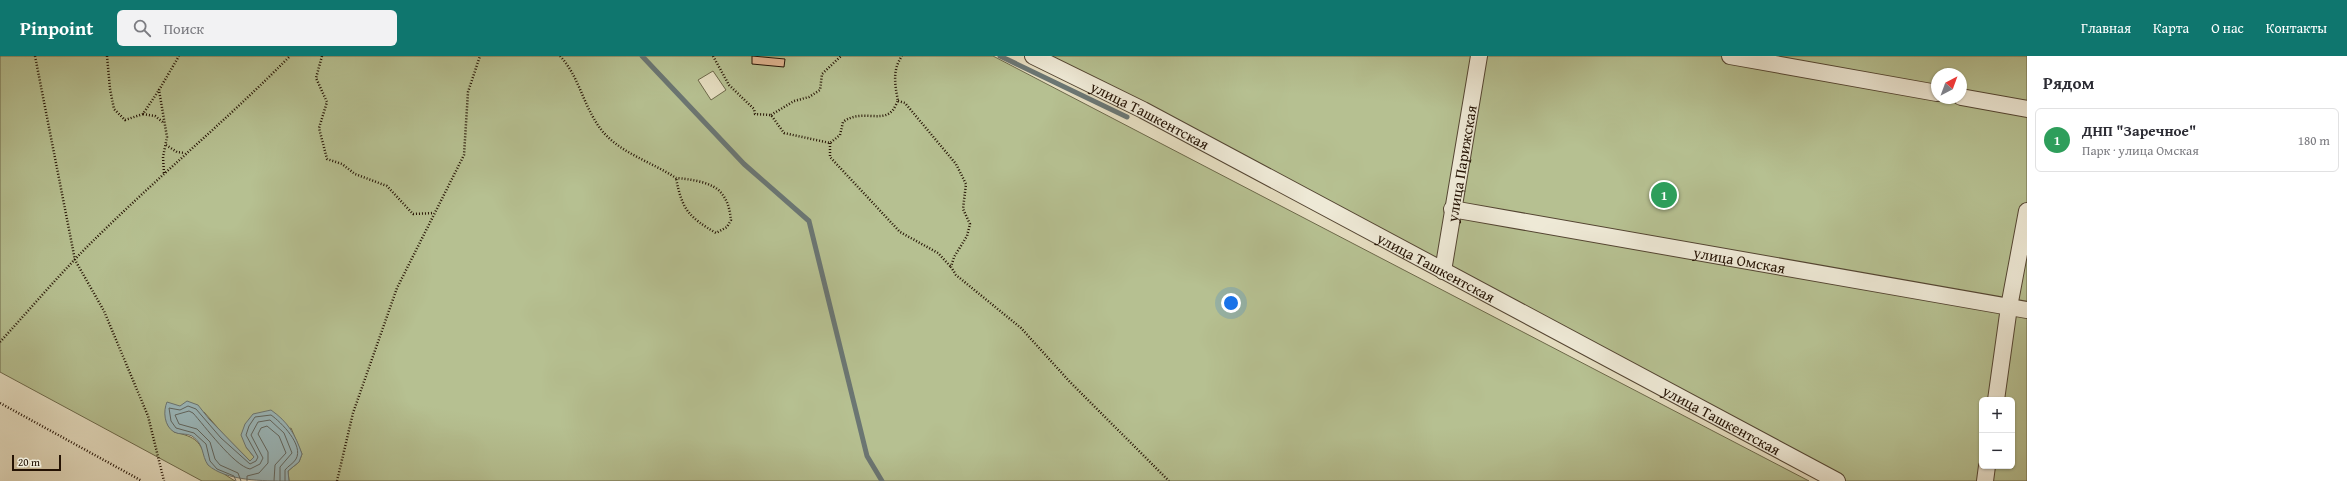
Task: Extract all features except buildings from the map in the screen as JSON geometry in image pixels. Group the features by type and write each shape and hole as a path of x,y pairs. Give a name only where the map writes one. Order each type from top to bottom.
{"street":[{"name":"улица Ташкентская","path":"1033,56 1143,110 1837,481"},
{"name":"улица Парижская","path":"1442,271 1479,56"},
{"path":"1730,56 1931,92"},
{"path":"1967,98 2027,109"},
{"name":"улица Омская","path":"1452,209 2027,310"},
{"path":"1996,397 2009,307 2027,211"},
{"path":"1985,481 1987,469"}],"path":[{"path":"35,56 75,260 104,311 148,416 164,481"},
{"path":"107,56 110,89 114,109 126,120 143,114 155,116 164,124"},
{"path":"143,114 179,56"},
{"path":"0,342 75,260 164,173 227,118 290,56"},
{"path":"322,56 316,78 327,102 319,128 327,159 342,164 355,174 387,186 413,214 434,213"},
{"path":"337,481 353,413 397,288 464,155 468,92 480,56"},
{"path":"560,56 573,72 588,108 600,128 612,141 676,178 692,180 722,192 729,206 731,220 727,227 716,232 699,222 685,209 676,178"},
{"path":"713,56 729,85 754,109 755,114 771,115 794,101 808,98 820,90 822,74 841,56"},
{"path":"830,143 840,135 843,122 851,115 883,116 891,112 898,101 894,83 897,64 902,56"},
{"path":"159,90 167,137 163,157 164,173"},
{"path":"898,101 905,103 956,164 966,184 963,209 970,224 967,236 957,251 951,267"},
{"path":"771,115 784,133 830,143"},
{"path":"830,143 830,157 900,232 938,253 973,291 1020,328 1070,382 1169,481"},
{"path":"166,145 177,152 186,153"},
{"path":"0,403 142,481"}],"green space":[{"path":"0,56 993,56 1809,481 289,481 288,471 299,462 302,454 291,428 246,447 254,457 250,461 204,412 174,432 193,438 200,445 207,463 235,481 202,481 0,372","holes":["713,71 726,90 711,100 698,80"]},
{"path":"1034,56 2027,56 2027,481 1837,481"}],"water":[{"path":"187,401 198,405 209,419 250,461 254,457 246,447 241,435 245,424 253,414 271,410 282,419 290,429 297,440 302,454 299,462 288,471 289,481 268,481 235,477 216,470 208,465 204,458 201,446 196,439 190,435 174,432 166,422 165,410 167,402 180,406"}],"waterway":[{"path":"642,56 744,164 809,221 867,456 882,481"},
{"path":"1000,56 1127,117"}],"place":[{"name":"ДНП \"Заречное\"","path":"1664,195"}]}
